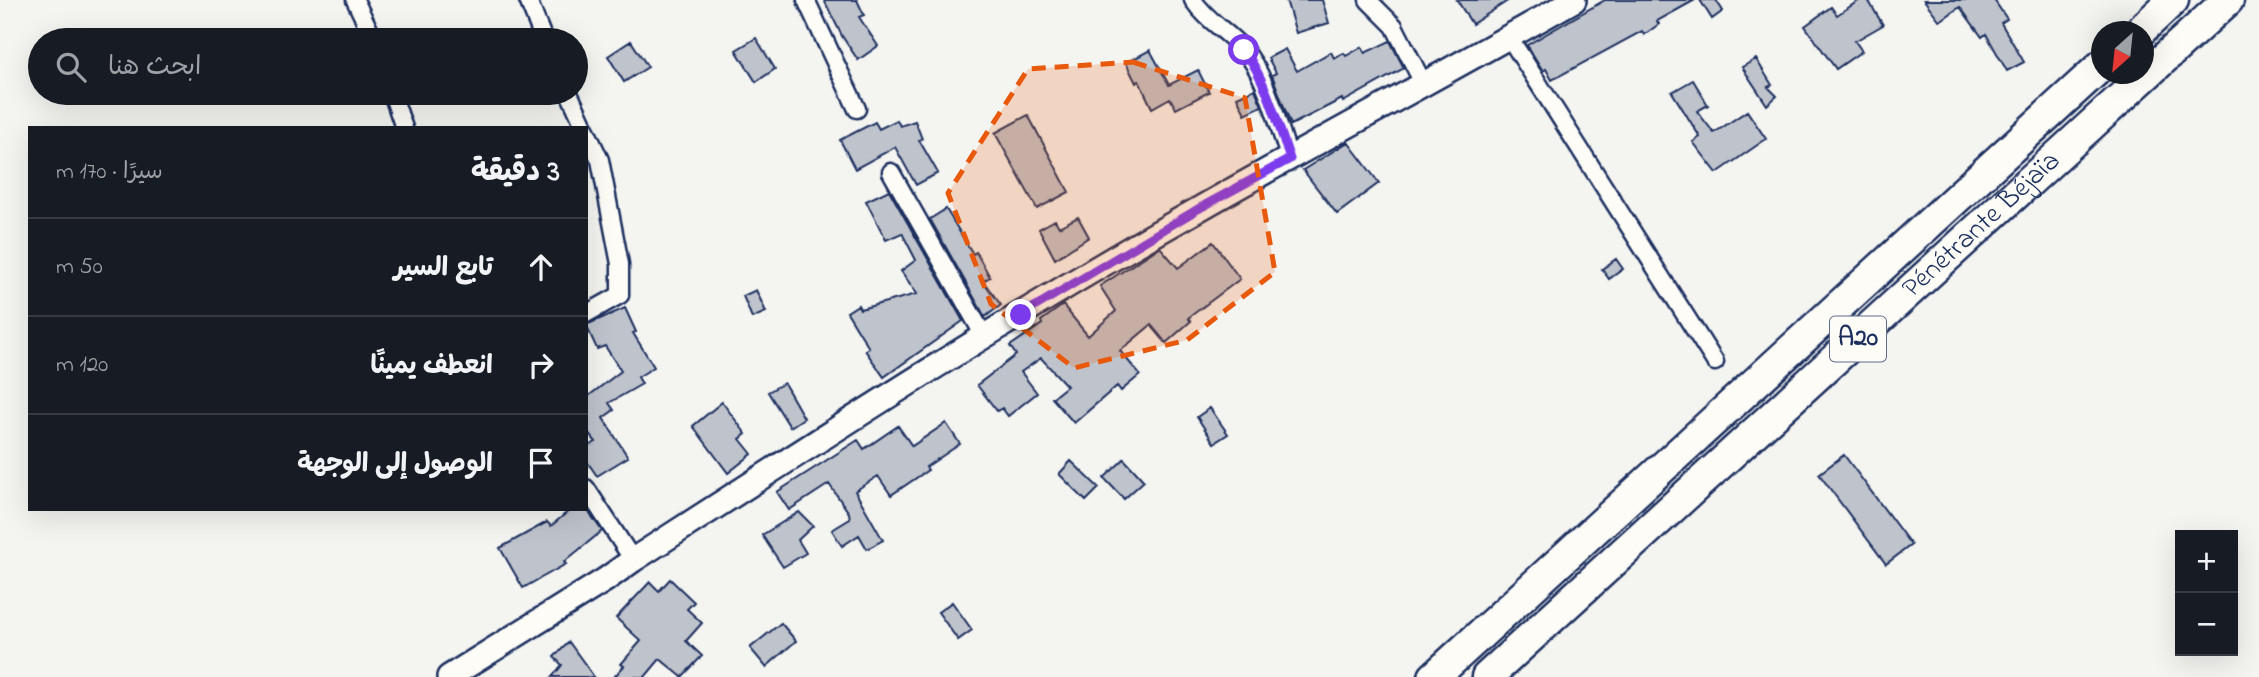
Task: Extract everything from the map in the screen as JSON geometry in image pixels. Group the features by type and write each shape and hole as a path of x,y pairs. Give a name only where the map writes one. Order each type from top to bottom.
{"highway":[{"path":"2151,21 2173,0"},
{"name":"Pénétrante Béjaïa","path":"1487,677 2228,0"},
{"name":"Pénétrante Béjaïa","path":"1434,677 2091,75"}],"main road":[{"path":"449,677 984,336 1198,209 1574,0"}],"street":[{"path":"355,0 368,28"},
{"path":"528,0 539,28"},
{"path":"806,0 858,109"},
{"path":"1193,0 1203,16 1244,50 1253,62 1290,159"},
{"path":"1368,0 1394,26 1424,85"},
{"path":"1509,37 1715,362"},
{"path":"396,105 403,126"},
{"path":"575,105 585,126"},
{"path":"588,133 600,160 620,264 620,295 588,313"},
{"path":"891,172 984,336"},
{"path":"588,491 633,560"}],"highlighted area":[{"path":"1133,62 1245,98 1275,272 1187,340 1074,368 991,304 948,193 1028,69"}],"building":[{"path":"824,0 857,0 864,15 859,17 878,46 858,60"},
{"path":"1286,0 1322,0 1329,23 1296,33"},
{"path":"1457,0 1509,0 1472,24"},
{"path":"1605,0 1695,0 1657,21 1659,24 1644,35 1642,31 1552,80 1527,45"},
{"path":"1700,0 1716,0 1723,11 1712,19"},
{"path":"1860,0 1868,0 1883,25 1855,41 1862,51 1836,69 1805,26 1831,7 1837,15"},
{"path":"1924,0 1994,0 2007,19 2001,23 2024,62 2007,71 1986,34 1982,37 1960,7 1940,21"},
{"path":"756,38 775,69 756,82 736,50"},
{"path":"631,41 648,67 624,82 608,56"},
{"path":"1390,41 1404,68 1343,102 1342,99 1291,125 1272,75 1276,73 1268,58 1285,49 1297,71 1331,52 1334,58 1344,53 1346,56 1362,47 1365,53"},
{"path":"1150,50 1169,85 1198,70 1209,92 1176,109 1170,98 1152,108 1139,81 1136,83 1126,63"},
{"path":"1756,59 1772,85 1768,87 1777,96 1767,105 1742,67"},
{"path":"1693,80 1708,105 1697,111 1714,133 1747,111 1766,139 1717,173 1693,142 1700,137 1672,92"},
{"path":"1255,89 1262,106 1245,114 1237,97"},
{"path":"1028,115 1069,192 1037,209 995,133"},
{"path":"897,120 900,126 915,121 922,139 919,140 938,173 916,185 895,147 855,169 840,140 875,122 879,129"},
{"path":"1348,142 1379,183 1337,214 1303,170"},
{"path":"889,190 963,321 884,377 865,350 869,348 847,312 858,305 860,309 917,294 901,271 916,260 902,233 886,240 866,201"},
{"path":"946,209 973,254 976,252 990,277 983,281 1001,305 985,317 930,219"},
{"path":"1078,217 1089,237 1055,259 1039,229 1055,220 1059,227"},
{"path":"1213,242 1240,279 1188,318 1191,321 1166,343 1151,325 1120,351 1140,375 1121,391 1117,386 1074,423 1052,398 1067,386 1041,358 1021,372 1037,393 1008,416 1002,408 997,411 977,385 1016,355 1010,346 1042,324 1041,321 1063,305 1088,336 1116,311 1100,286 1160,247 1178,268"},
{"path":"1616,259 1623,269 1609,279 1602,269"},
{"path":"756,290 766,312 752,318 743,296"},
{"path":"625,308 636,332 633,333 654,367 638,377 642,384 609,403 614,410 603,418 628,457 597,476 588,463 588,446 596,442 588,432 588,396 621,371 605,346 597,349 588,324"},
{"path":"784,383 804,418 790,427 768,392"},
{"path":"722,402 746,434 740,439 752,454 728,473 693,426"},
{"path":"1210,408 1228,434 1214,443 1197,417"},
{"path":"946,423 960,444 926,467 928,470 891,495 878,476 855,491 883,540 867,549 859,535 842,546 832,530 850,519 849,513 829,484 789,510 777,492 858,440 864,449 898,426 912,446"},
{"path":"1844,455 1911,545 1886,564 1819,474"},
{"path":"1124,459 1144,481 1124,499 1104,478"},
{"path":"1071,461 1099,488 1086,501 1059,474"},
{"path":"569,511 588,511 602,531 564,562 566,564 523,588 500,548 547,522 551,526"},
{"path":"799,512 813,526 798,540 806,553 783,567 762,535"},
{"path":"670,579 694,602 687,609 702,623 686,641 702,656 682,677 660,659 645,677 614,677 624,666 621,664 641,641 616,618 650,582 659,591"},
{"path":"952,602 972,630 958,640 938,612"},
{"path":"781,623 796,641 766,667 750,648"},
{"path":"569,642 594,677 552,677 562,665 554,657"}],"route":[{"path":"1021,315 1198,209 1290,159 1266,91 1253,62 1244,50"}]}
